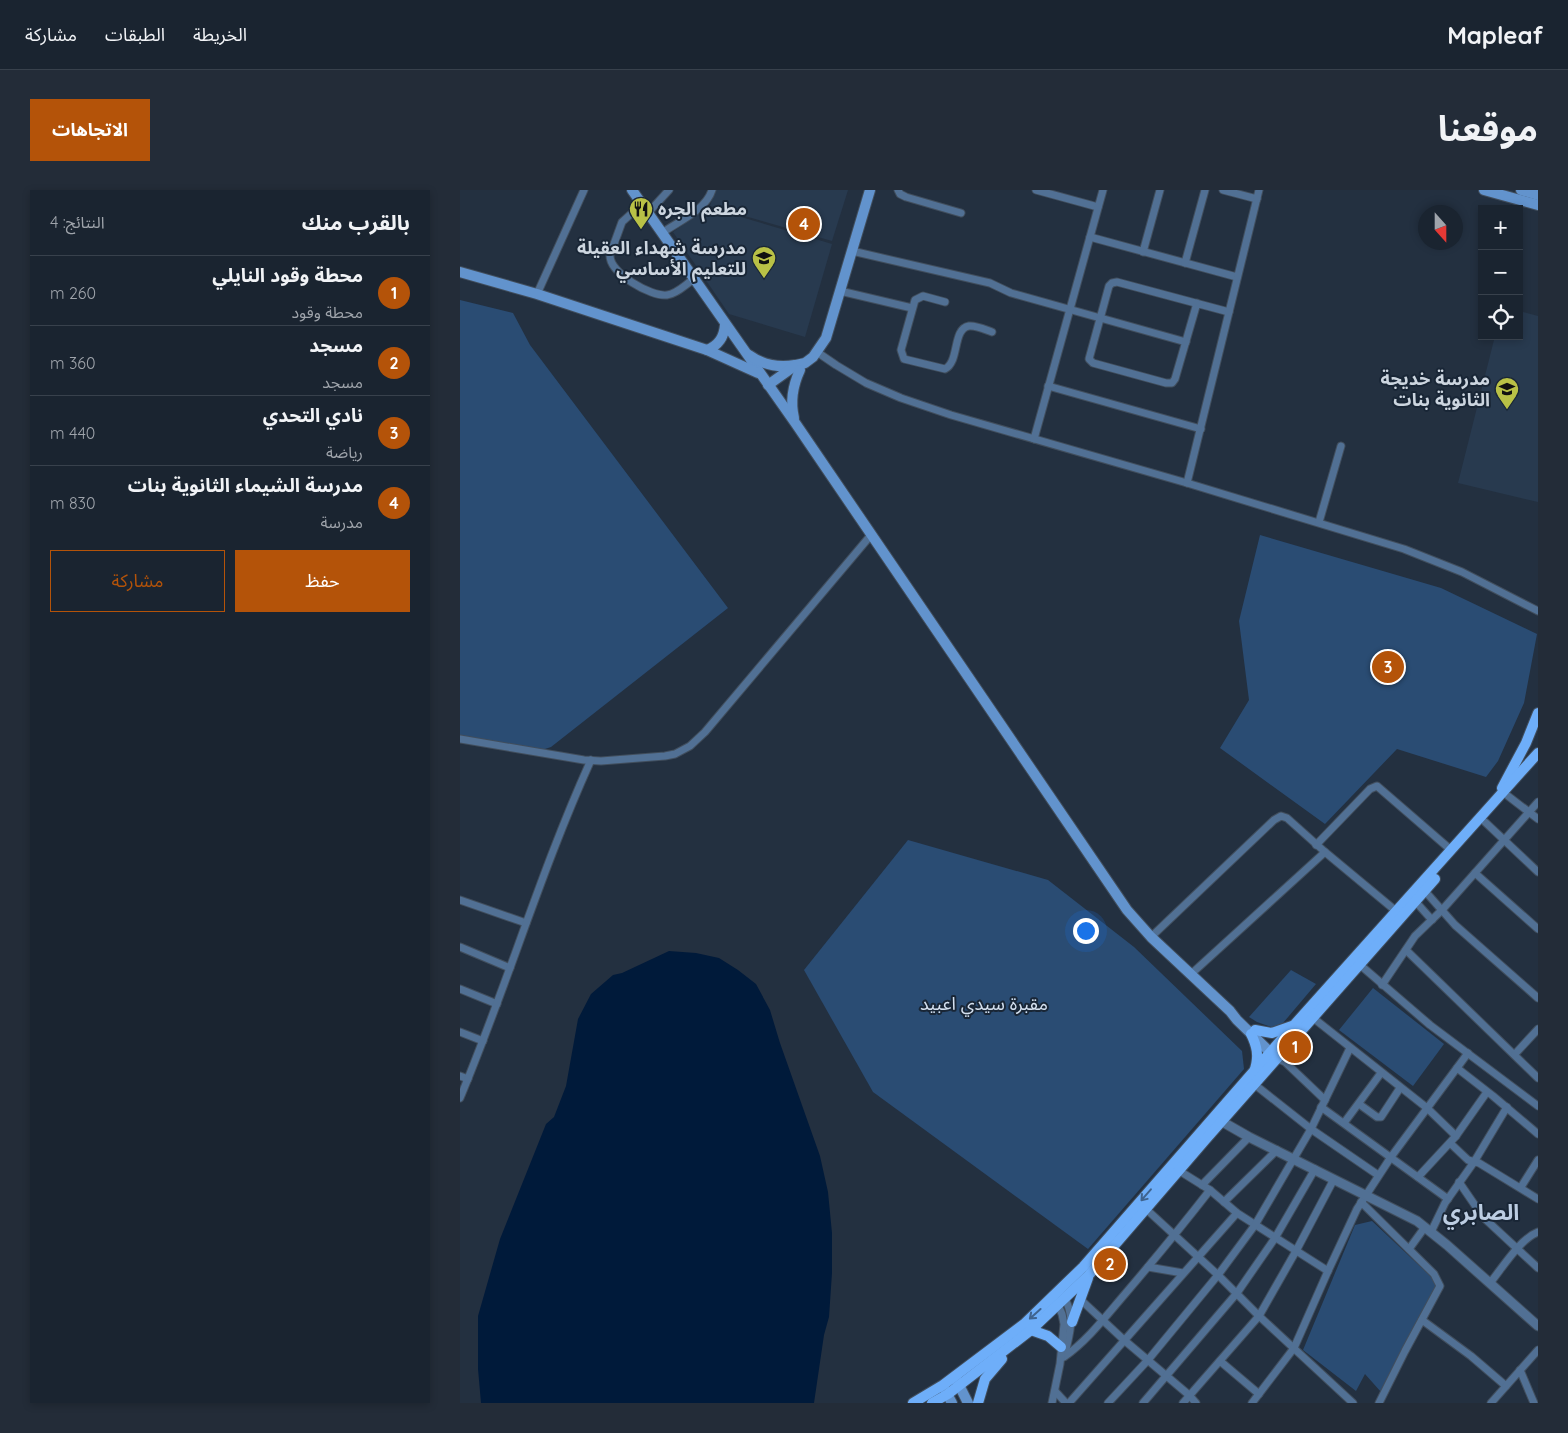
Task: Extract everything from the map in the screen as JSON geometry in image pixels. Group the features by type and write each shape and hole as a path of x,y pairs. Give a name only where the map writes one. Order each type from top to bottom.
{"main road":[{"path":"632,190 796,424 1127,910 1150,936 1278,1054"},
{"path":"770,387 817,352 829,330 870,190"},
{"path":"1484,190 1538,205"},
{"path":"1521,190 1538,195"},
{"path":"460,272 537,294 707,350 761,375"},
{"path":"707,350 721,341 725,324"},
{"path":"744,351 755,359 768,364 800,366"},
{"path":"796,424 792,408 793,392 800,366"},
{"path":"1502,800 1538,712"},
{"path":"932,1403 947,1394 957,1381 1024,1324 1088,1276 1278,1054 1485,822 1512,783 1538,726"},
{"path":"1512,783 1538,753"},
{"path":"957,1381 1013,1345 1031,1330 1083,1267 1255,1071 1278,1054 1295,1024 1451,850 1538,762"},
{"path":"1253,1032 1272,1033 1295,1024"},
{"path":"1253,1032 1257,1047 1255,1071"},
{"path":"1072,1322 1088,1276"},
{"path":"1031,1330 1048,1336 1062,1356"},
{"path":"978,1403 985,1379 1013,1345"},
{"path":"957,1381 968,1403"},
{"path":"914,1403 947,1394"}],"street":[{"path":"648,213 669,190"},
{"path":"662,233 703,205 709,199 712,190"},
{"path":"898,190 906,198 961,213"},
{"path":"1036,190 1098,207"},
{"path":"1034,439 1103,190"},
{"path":"1143,252 1160,190"},
{"path":"1185,263 1205,190"},
{"path":"1223,190 1257,199"},
{"path":"1187,482 1259,190"},
{"path":"537,294 582,191"},
{"path":"642,204 621,225 610,258 614,267 635,284 662,295 673,293 694,279"},
{"path":"1090,237 1238,278"},
{"path":"852,251 990,283 1010,293 1186,342"},
{"path":"1197,303 1175,379 1172,383 1166,383 1092,362 1089,355 1109,286 1115,282 1197,303 1229,312"},
{"path":"840,291 912,308"},
{"path":"945,302 920,296 915,300 901,350 902,357 906,361 945,369 952,363 963,329 972,326 992,332"},
{"path":"817,352 846,371 888,393 943,412 1319,522 1433,559 1538,611"},
{"path":"1048,386 1201,429"},
{"path":"1319,522 1341,446"},
{"path":"460,739 591,760 665,756 683,750 705,732 871,535"},
{"path":"460,1098 577,791 591,760"},
{"path":"1316,844 1364,795 1377,786 1451,850"},
{"path":"1502,800 1529,812 1538,819"},
{"path":"1382,985 1415,936 1442,910 1538,802"},
{"path":"1150,936 1278,817 1284,816 1396,911"},
{"path":"1485,822 1538,872"},
{"path":"1190,974 1325,852"},
{"path":"1475,873 1538,929"},
{"path":"1424,890 1455,925 1538,998"},
{"path":"460,908 462,900 526,923"},
{"path":"1415,901 1432,920"},
{"path":"460,947 510,968"},
{"path":"1406,950 1538,1078"},
{"path":"1359,964 1430,1025 1538,1106"},
{"path":"460,989 497,1004"},
{"path":"1312,1017 1427,1108 1456,1136"},
{"path":"460,1032 483,1041"},
{"path":"1514,1054 1537,1033"},
{"path":"1108,1403 1148,1360 1218,1275 1255,1225 1311,1128 1350,1048"},
{"path":"1278,1054 1344,1123 1448,1199"},
{"path":"1252,1403 1294,1348 1328,1271 1378,1175 1468,1054"},
{"path":"1456,1068 1507,1107 1538,1134"},
{"path":"1344,1123 1381,1073"},
{"path":"460,1076 468,1079"},
{"path":"1254,1084 1311,1128 1378,1175"},
{"path":"1359,1104 1377,1117 1381,1117 1400,1088"},
{"path":"1418,1177 1456,1136 1488,1092"},
{"path":"1409,1249 1428,1229 1474,1162 1507,1107"},
{"path":"1221,1121 1334,1179 1364,1199 1428,1229 1538,1326"},
{"path":"1202,1184 1249,1136"},
{"path":"1450,1143 1468,1160 1479,1163 1538,1199"},
{"path":"1224,1202 1277,1150"},
{"path":"1521,1187 1538,1160"},
{"path":"1143,1403 1237,1293 1275,1238 1315,1169"},
{"path":"1178,1170 1202,1184 1237,1214 1328,1271"},
{"path":"1183,1403 1259,1316 1334,1179"},
{"path":"1459,1182 1483,1217 1538,1268"},
{"path":"1062,1356 1078,1346 1103,1320 1175,1235 1210,1190"},
{"path":"1364,1199 1434,1274 1440,1286 1402,1355 1380,1403"},
{"path":"1146,1209 1353,1403"},
{"path":"1055,1391 1067,1403 1237,1214"},
{"path":"1490,1283 1518,1248 1532,1234 1538,1232"},
{"path":"1148,1267 1183,1273"},
{"path":"1052,1403 1062,1356 1072,1322 1069,1308 1059,1298"},
{"path":"1059,1298 1064,1324 1062,1356"},
{"path":"1081,1300 1124,1340 1190,1395 1196,1403"},
{"path":"1422,1320 1471,1356 1506,1386"},
{"path":"1491,1403 1538,1350"},
{"path":"1220,1361 1259,1394"},
{"path":"1520,1370 1534,1403"}],"shaded area":[{"path":"715,190 848,190 832,241 710,206"},
{"name":"مدرسة شهداء العقيلة للتعليم الأساسي","path":"707,207 832,244 805,337 729,314 673,232"},
{"name":"مدرسة خديجة الثانوية بنات","path":"1523,312 1538,316 1538,502 1458,483 1494,340 1523,340"},
{"path":"669,951 696,953 719,958 756,984 770,1010 820,1156 828,1192 832,1233 832,1273 829,1317 824,1335 814,1403 481,1403 478,1369 478,1316 500,1239 546,1124 554,1117 566,1086 578,1019 591,994 613,975 622,973"}],"green space":[{"path":"460,300 513,313 530,345 728,608 551,747 542,750 460,735"},
{"path":"1260,535 1441,588 1537,634 1524,703 1498,761 1486,777 1397,749 1325,824 1220,748 1249,700 1239,621"},
{"name":"مقبرة سيدي اعبيد","path":"908,840 1048,880 1134,947 1242,1051 1244,1069 1088,1249 873,1092 804,970"},
{"path":"1291,970 1316,984 1283,1023 1274,1028 1249,1017"},
{"path":"1373,988 1444,1044 1413,1086 1339,1030"},
{"path":"1372,1221 1440,1285 1381,1392 1365,1374 1356,1391 1303,1350 1355,1225"}],"place":[{"name":"مدرسة الشيماء الثانوية بنات","path":"804,224"},
{"name":"مطعم الجره","path":"641,230"},
{"name":"مدرسة شهداء العقيلة للتعليم الأساسي","path":"764,279"},
{"name":"مدرسة خديجة الثانوية بنات","path":"1507,410"},
{"name":"نادي التحدي","path":"1388,667"},
{"name":"محطة وقود النايلي","path":"1295,1047"},
{"name":"مسجد","path":"1110,1264"}],"district":[{"name":"الصابري","path":"1481,1212"}]}
